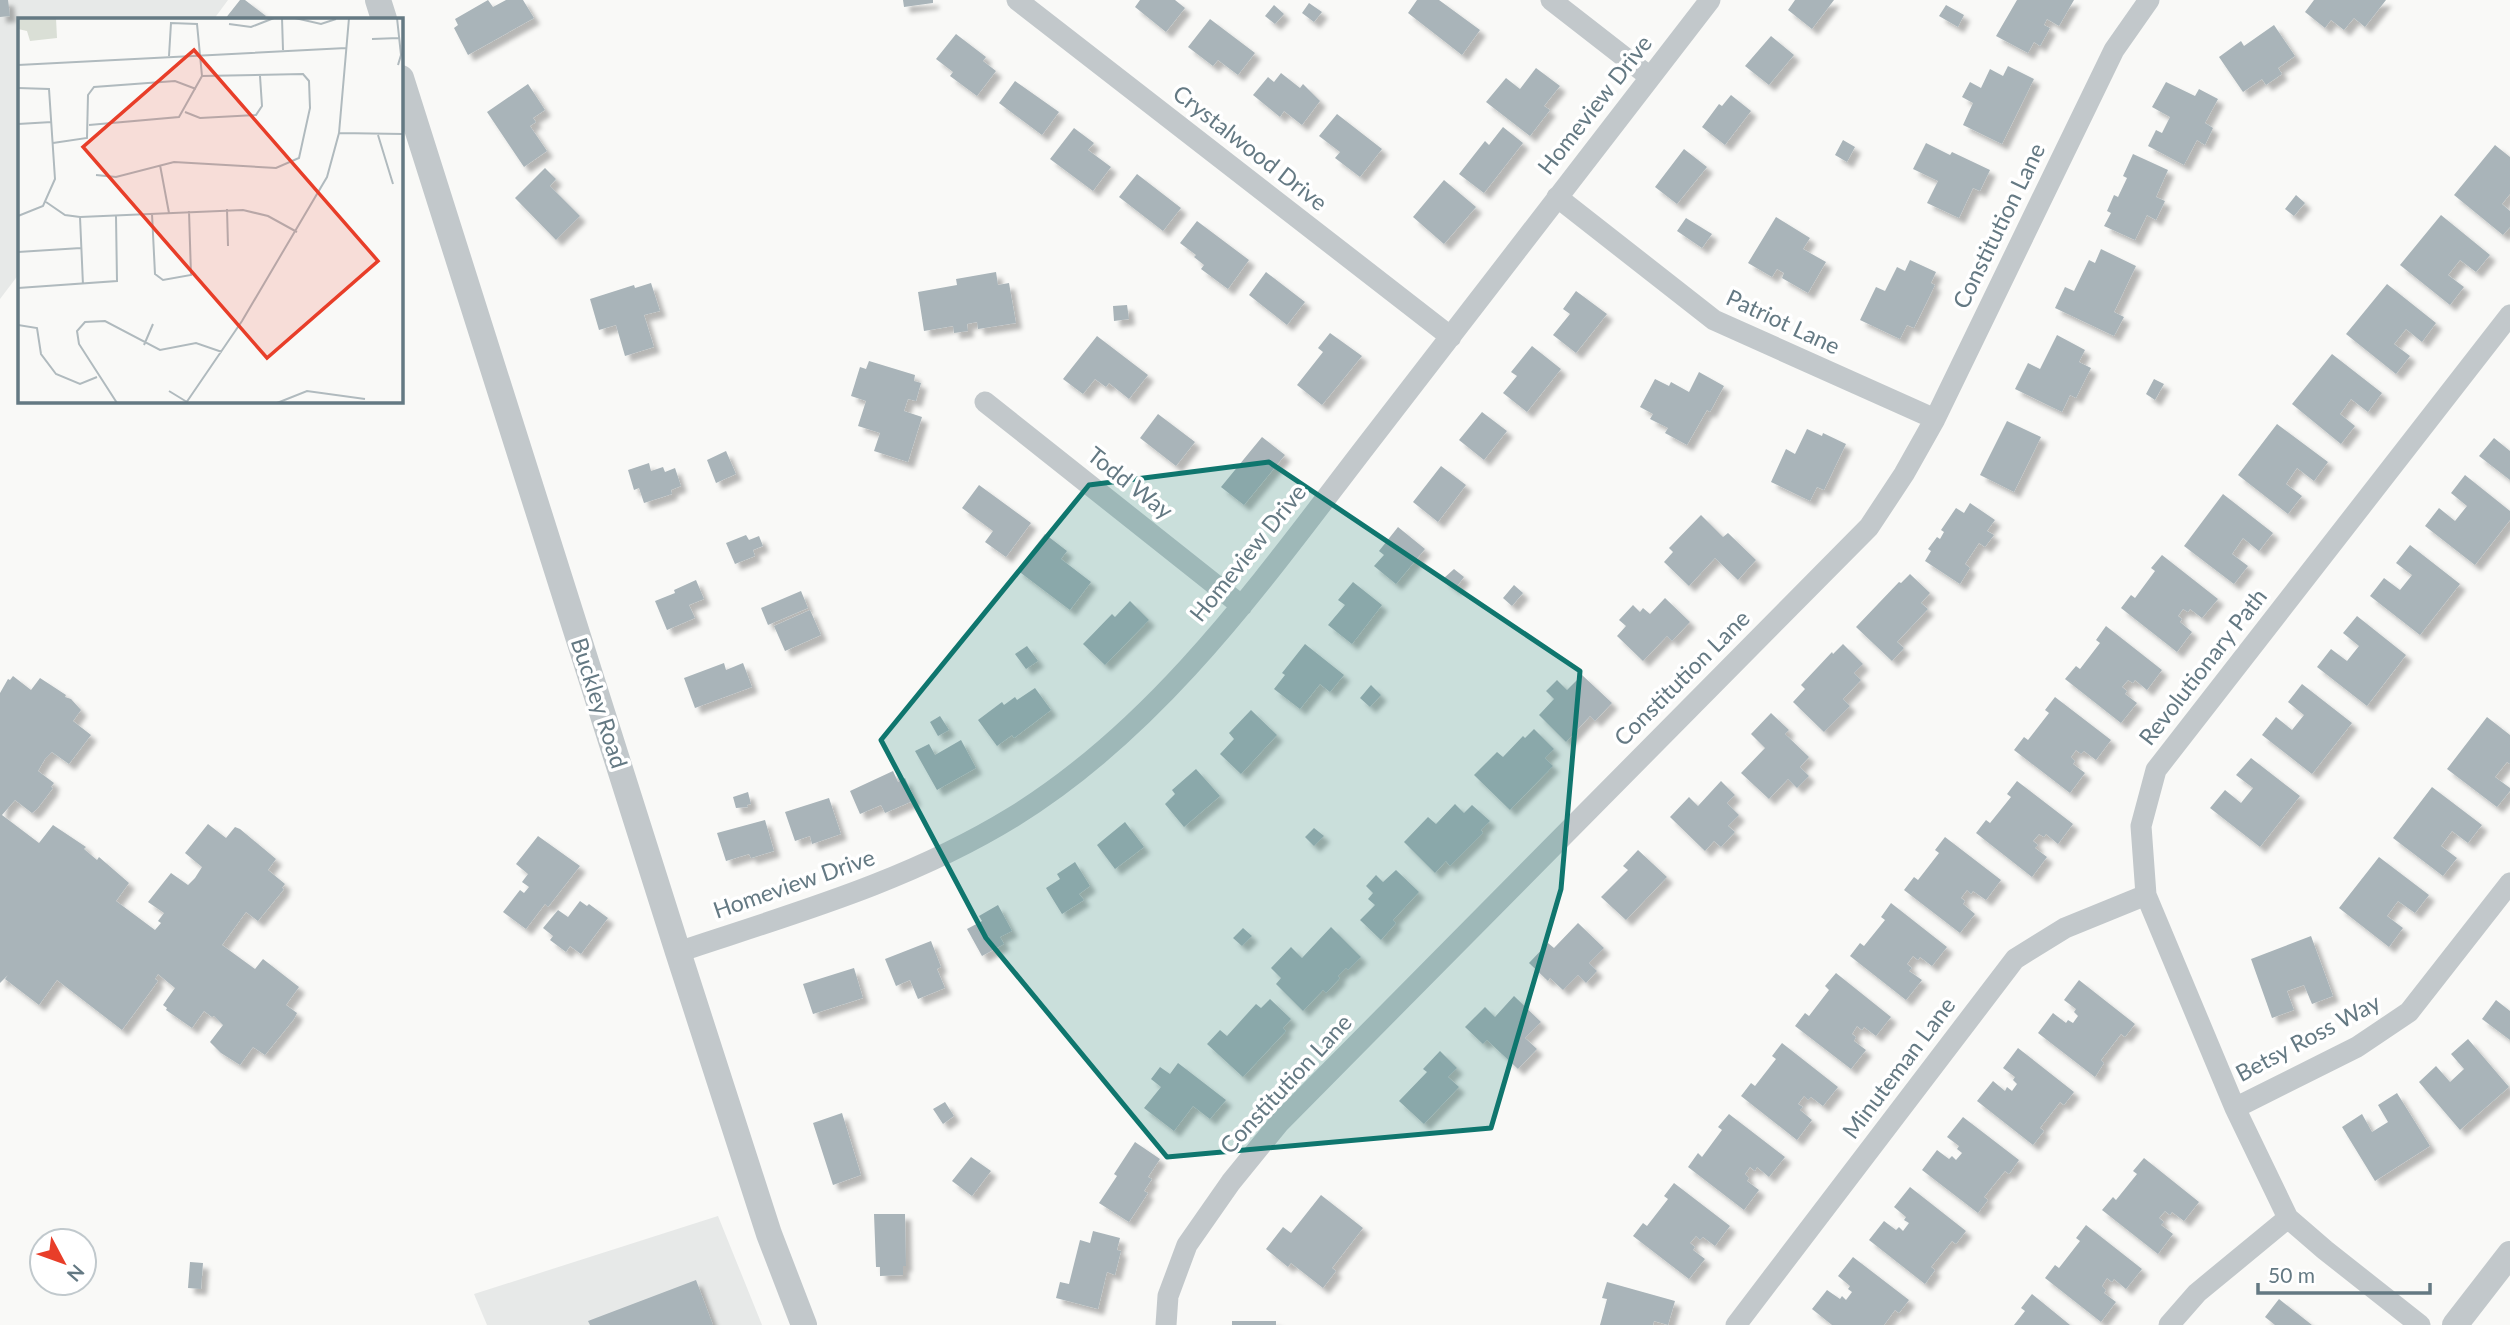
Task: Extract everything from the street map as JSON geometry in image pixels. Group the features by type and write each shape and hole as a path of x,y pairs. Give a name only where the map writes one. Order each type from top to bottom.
{"street":[{"path":"379,0 384,18"},
{"name":"Crystalwood Drive","path":"1017,0 1451,337"},
{"path":"1551,0 1650,77"},
{"name":"Homeview Drive","path":"678,952 865,890 955,851 1016,816 1097,758 1146,714 1242,606 1710,0"},
{"name":"Constitution Lane","path":"1166,1325 1168,1296 1187,1245 1231,1182 1279,1123 1869,527 1904,474 1935,419 2114,50 2149,0"},
{"name":"Buckley Road","path":"402,81 769,1234 804,1325"},
{"name":"Patriot Lane","path":"1557,197 1714,320 1935,419"},
{"name":"Revolutionary Path","path":"2420,1325 2288,1218 2235,1108 2146,895 2141,826 2156,770 2510,315"},
{"name":"Todd Way","path":"985,402 1242,606"},
{"name":"Betsy Ross Way","path":"2235,1108 2357,1047 2409,1012 2510,883"},
{"name":"Minuteman Lane","path":"1736,1325 2015,959 2065,928 2146,895"},
{"path":"2169,1325 2197,1293 2288,1218"},
{"path":"2455,1325 2510,1254"}],"highlighted area":[{"path":"1269,462 1580,671 1561,889 1491,1128 1167,1157 986,938 881,740 1089,485"}],"shaded area":[{"path":"0,0 228,0 215,18 18,18 18,275 0,299"},
{"path":"718,1216 762,1325 487,1325 474,1294"}],"building":[{"path":"0,0 8,0 10,16 0,17"},
{"path":"240,0 245,0 266,16 264,18 226,18"},
{"path":"488,0 493,7 506,0 523,0 534,18 468,55 454,28 458,25 455,19"},
{"path":"903,0 933,0 933,3 904,7"},
{"path":"1140,0 1175,0 1185,8 1166,32 1135,7"},
{"path":"1417,0 1439,0 1480,30 1462,55 1408,13"},
{"path":"1795,0 1834,0 1812,29 1788,10"},
{"path":"2017,0 2074,0 2059,26 2047,19 2044,25 2050,28 2040,46 2034,42 2028,53 1996,36"},
{"path":"2314,0 2386,0 2365,27 2354,18 2344,30 2331,20 2325,28 2305,12"},
{"path":"1309,3 1322,12 1314,22 1302,13"},
{"path":"1274,5 1284,14 1275,24 1265,16"},
{"path":"1946,5 1964,15 1958,27 1939,16"},
{"path":"1210,19 1255,53 1238,75 1218,60 1213,66 1188,47"},
{"path":"2274,25 2295,56 2278,68 2282,74 2266,85 2262,79 2243,92 2219,57 2241,41 2244,46"},
{"path":"956,34 986,57 983,61 996,71 977,96 950,76 953,72 936,59"},
{"path":"1771,36 1794,55 1769,85 1745,66"},
{"path":"2008,66 2034,79 2002,144 1963,125 1973,103 1962,97 1970,82 1981,88 1990,69 2003,76"},
{"path":"1536,68 1560,86 1544,106 1550,110 1530,136 1486,102 1506,78 1520,89"},
{"path":"1281,73 1300,88 1303,84 1320,101 1302,125 1284,111 1280,117 1253,95 1268,77 1274,82"},
{"path":"1015,81 1059,112 1042,135 999,103"},
{"path":"2166,82 2195,96 2199,89 2218,99 2205,123 2213,128 2205,145 2197,140 2184,165 2148,146 2156,130 2162,133 2170,117 2152,107"},
{"path":"528,84 545,110 533,118 536,122 530,126 547,151 524,167 487,112"},
{"path":"1731,95 1751,111 1725,145 1702,127 1719,104 1722,106"},
{"path":"1337,114 1382,149 1360,177 1335,158 1340,152 1319,136"},
{"path":"1503,127 1523,143 1484,193 1459,174 1485,141 1489,145"},
{"path":"1074,128 1094,143 1088,150 1111,167 1093,191 1050,159"},
{"path":"1843,140 1855,147 1847,162 1835,155"},
{"path":"1926,143 1990,170 1980,191 1973,188 1959,218 1927,203 1938,181 1913,169"},
{"path":"2495,145 2510,157 2510,194 2502,204 2510,211 2510,227 2503,235 2454,195"},
{"path":"1684,149 1707,167 1677,204 1655,187"},
{"path":"2133,154 2168,170 2156,197 2165,201 2156,220 2147,215 2135,240 2104,226 2111,213 2107,211 2114,195 2118,197 2127,178 2123,176"},
{"path":"545,168 556,179 550,186 580,216 556,240 515,198"},
{"path":"1137,174 1181,208 1163,231 1119,197"},
{"path":"1444,180 1476,207 1444,244 1413,217"},
{"path":"2296,195 2305,203 2294,216 2285,209"},
{"path":"2441,215 2490,255 2476,272 2460,260 2448,275 2464,287 2450,305 2400,265"},
{"path":"1776,217 1810,238 1803,249 1826,262 1808,293 1782,278 1784,273 1777,269 1772,277 1748,263"},
{"path":"1686,218 1712,234 1702,248 1677,231"},
{"path":"1197,221 1249,260 1228,289 1201,269 1204,265 1194,257 1196,255 1180,243"},
{"path":"2101,249 2136,266 2114,312 2124,317 2114,336 2055,308 2065,287 2074,291 2089,260 2095,263"},
{"path":"1910,260 1936,272 1931,283 1935,285 1914,328 1907,325 1900,339 1860,320 1876,287 1885,291 1897,267 1905,271"},
{"path":"996,272 998,285 1009,283 1016,323 978,329 977,322 967,324 968,331 954,333 953,326 924,331 918,292 957,285 956,279"},
{"path":"1266,272 1305,302 1287,325 1249,295"},
{"path":"651,283 660,311 644,315 654,347 625,356 616,325 599,330 590,299 634,285 635,288"},
{"path":"2387,284 2436,323 2422,342 2406,329 2394,344 2410,356 2396,374 2346,334"},
{"path":"1576,291 1607,314 1576,353 1553,335 1570,314 1563,309"},
{"path":"1127,305 1129,319 1114,321 1113,306"},
{"path":"1330,333 1362,356 1322,405 1297,385 1323,352 1318,348"},
{"path":"2057,335 2085,350 2079,362 2091,368 2076,398 2070,395 2062,412 2015,389 2028,363 2040,369"},
{"path":"1097,336 1148,375 1129,399 1109,383 1106,387 1095,379 1083,394 1063,379"},
{"path":"1532,346 1561,369 1527,412 1503,393 1517,376 1511,372"},
{"path":"2332,354 2382,393 2368,412 2351,399 2340,414 2355,426 2341,444 2292,404"},
{"path":"869,361 915,375 914,381 921,383 916,401 908,399 904,411 922,417 908,462 874,451 880,433 858,426 866,401 851,396 860,367 866,369"},
{"path":"1699,372 1724,386 1687,445 1665,433 1668,428 1650,419 1653,414 1640,407 1655,379 1669,386 1671,382 1689,392"},
{"path":"2154,379 2164,384 2155,400 2146,394"},
{"path":"1482,412 1507,431 1484,460 1459,440"},
{"path":"1158,414 1195,442 1176,466 1140,438"},
{"path":"2007,421 2041,437 2014,492 1980,475"},
{"path":"2277,424 2328,462 2314,481 2297,468 2286,484 2302,496 2288,514 2238,475"},
{"path":"1807,429 1846,444 1824,490 1817,487 1810,501 1771,482 1786,449 1795,454"},
{"path":"1262,437 1285,455 1244,505 1221,487"},
{"path":"2494,438 2510,451 2510,480 2479,456"},
{"path":"726,451 736,474 716,483 707,460"},
{"path":"649,463 651,471 663,467 665,472 675,468 681,486 671,490 672,494 644,503 639,488 634,490 628,470"},
{"path":"1441,466 1466,485 1438,522 1413,502"},
{"path":"2465,475 2510,511 2510,520 2475,565 2425,526 2439,508 2455,521 2467,506 2451,493"},
{"path":"979,485 1031,523 1006,557 985,542 993,531 962,508"},
{"path":"2223,494 2273,533 2259,551 2243,538 2232,554 2248,566 2234,584 2184,546"},
{"path":"1970,503 1995,520 1987,531 1994,535 1985,547 1979,543 1965,564 1970,568 1960,584 1925,561 1931,551 1928,549 1937,537 1940,539 1944,532 1941,530 1956,508 1964,513"},
{"path":"1701,515 1723,537 1728,533 1756,560 1738,580 1715,558 1689,586 1664,562 1673,552 1669,548"},
{"path":"1398,527 1425,549 1396,584 1374,566 1384,555 1379,551"},
{"path":"1045,534 1067,551 1061,559 1091,582 1070,610 1017,570"},
{"path":"746,535 749,540 759,536 763,546 753,550 755,556 735,564 726,543"},
{"path":"2410,545 2460,584 2420,635 2370,596 2384,578 2400,590 2412,575 2396,563"},
{"path":"2162,555 2218,599 2202,618 2190,609 2188,612 2183,609 2178,616 2182,619 2180,622 2192,632 2177,652 2121,608 2131,595 2135,598 2155,571 2151,568"},
{"path":"1454,569 1464,577 1455,589 1443,579"},
{"path":"1910,574 1930,593 1921,603 1928,609 1897,642 1904,648 1892,661 1856,627"},
{"path":"696,580 704,599 689,605 695,618 667,630 655,601"},
{"path":"1353,582 1382,605 1352,644 1328,625 1345,605 1338,600"},
{"path":"1514,585 1523,593 1512,606 1503,598"},
{"path":"801,591 808,608 768,625 761,608"},
{"path":"1665,598 1690,622 1672,641 1667,636 1643,661 1617,636 1626,626 1619,620 1633,605 1640,612 1643,608 1650,614"},
{"path":"1130,601 1149,620 1105,665 1083,644 1112,614 1115,617"},
{"path":"810,610 821,635 785,651 774,626"},
{"path":"2357,616 2406,655 2367,706 2317,667 2331,649 2347,661 2359,646 2343,633"},
{"path":"2106,626 2162,670 2147,690 2135,680 2133,683 2128,680 2122,687 2127,691 2125,694 2137,703 2121,723 2065,679 2076,666 2080,669 2100,643 2096,640"},
{"path":"1305,644 1344,675 1330,692 1320,684 1300,709 1274,689 1285,675 1282,673"},
{"path":"1843,644 1863,664 1854,673 1861,680 1843,699 1850,706 1824,732 1793,702 1805,689 1801,685"},
{"path":"1027,646 1038,661 1026,669 1015,654"},
{"path":"724,663 726,670 743,663 752,687 695,708 684,678"},
{"path":"1582,675 1612,703 1595,721 1590,716 1566,742 1539,715 1554,699 1546,691 1557,680 1567,690"},
{"path":"13,676 31,690 40,678 66,695 65,697 71,699 81,710 73,721 91,735 69,764 52,752 45,759 38,771 54,783 37,809 32,813 15,800 2,815 39,843 53,825 86,847 84,849 97,860 99,857 129,883 116,901 155,930 164,913 148,902 171,873 188,885 195,878 202,867 185,853 208,824 226,838 235,827 240,829 276,859 268,870 285,884 282,888 284,889 258,921 246,912 222,945 255,969 263,959 299,987 286,1005 297,1013 294,1019 265,1055 253,1047 240,1065 221,1053 210,1042 223,1025 204,1011 192,1028 166,1010 163,1005 175,988 158,974 155,979 158,981 122,1030 57,980 39,1005 5,979 8,975 0,983 0,693 8,679"},
{"path":"2302,684 2352,723 2312,774 2262,735 2276,717 2292,730 2304,715 2288,702"},
{"path":"1371,685 1381,695 1370,707 1360,698"},
{"path":"1035,688 1051,710 1014,738 1012,735 997,746 978,720 1002,702 1004,705 1015,697 1017,700"},
{"path":"2055,697 2111,740 2096,760 2084,751 2081,754 2076,750 2071,757 2075,761 2073,764 2085,773 2070,793 2014,750 2024,737 2028,740 2049,713 2045,710"},
{"path":"1251,710 1277,735 1241,774 1220,754 1234,739 1229,733"},
{"path":"1771,713 1789,730 1785,734 1809,757 1800,767 1809,776 1797,788 1788,779 1769,799 1741,773 1765,748 1751,734"},
{"path":"940,716 949,730 938,736 930,722"},
{"path":"2487,717 2510,735 2510,764 2507,762 2495,777 2510,788 2510,791 2497,807 2447,769"},
{"path":"1534,729 1554,749 1545,758 1553,766 1510,810 1474,775 1497,752 1503,757 1523,736 1525,738"},
{"path":"961,740 976,768 937,790 915,751 929,744 935,755"},
{"path":"2251,758 2300,796 2260,847 2210,808 2225,790 2241,803 2253,788 2236,775"},
{"path":"1196,769 1220,796 1184,827 1165,804 1175,794 1172,790"},
{"path":"893,771 898,782 905,778 915,800 885,813 881,805 860,814 850,791"},
{"path":"1721,781 1735,795 1727,803 1739,815 1728,826 1735,832 1721,847 1714,841 1705,851 1670,817 1689,797 1698,806"},
{"path":"2017,781 2073,824 2058,844 2046,834 2044,837 2039,834 2033,841 2038,845 2035,848 2047,857 2032,877 1976,833 1986,820 1990,823 2011,797 2007,794"},
{"path":"2432,787 2482,825 2468,843 2452,831 2441,846 2457,858 2443,876 2393,838"},
{"path":"748,792 751,804 747,805 748,807 736,808 733,797"},
{"path":"829,798 841,834 812,844 810,836 795,841 785,812"},
{"path":"1455,804 1464,813 1472,805 1490,821 1481,830 1483,833 1450,866 1446,861 1435,873 1404,842 1428,817 1436,824"},
{"path":"765,820 774,851 751,858 749,854 726,861 717,833"},
{"path":"1125,822 1144,847 1115,869 1097,845"},
{"path":"1314,828 1324,836 1314,846 1305,837"},
{"path":"538,836 580,866 548,907 545,904 526,929 503,912 520,890 524,893 529,887 522,882 528,874 516,864"},
{"path":"1945,837 2001,880 1986,900 1967,890 1961,898 1965,901 1963,904 1975,914 1960,933 1904,890 1914,877 1918,880 1939,853 1935,850"},
{"path":"1638,850 1667,877 1626,920 1601,897 1628,870 1623,866"},
{"path":"2379,857 2429,895 2415,913 2398,901 2387,916 2403,928 2389,947 2339,908"},
{"path":"1075,862 1090,886 1079,894 1084,900 1062,914 1046,888 1060,879 1057,874"},
{"path":"1396,870 1419,892 1393,920 1396,923 1381,940 1360,920 1375,905 1368,899 1373,893 1366,886 1376,875 1383,882"},
{"path":"580,901 587,906 589,904 608,918 581,954 570,946 566,952 550,940 553,936 543,928 558,910 568,917"},
{"path":"1891,903 1947,947 1932,966 1920,957 1918,960 1913,956 1907,964 1912,968 1909,971 1922,980 1906,1000 1850,956 1860,943 1864,946 1885,920 1881,917"},
{"path":"998,905 1012,931 1000,937 1004,944 982,956 967,929 982,921 979,916"},
{"path":"1578,923 1604,948 1589,963 1597,971 1586,983 1578,975 1563,990 1550,978 1548,981 1529,963 1548,943 1554,948"},
{"path":"1331,927 1361,957 1338,976 1340,978 1326,993 1323,990 1303,1011 1276,984 1281,978 1271,968 1291,947 1302,958"},
{"path":"1243,928 1252,936 1242,946 1233,938"},
{"path":"2311,936 2333,996 2312,1004 2304,985 2287,991 2294,1010 2272,1018 2251,959"},
{"path":"931,941 941,967 937,969 945,988 918,999 910,980 896,986 885,959"},
{"path":"854,968 863,998 813,1014 803,984"},
{"path":"1836,973 1891,1017 1876,1036 1864,1027 1862,1030 1857,1026 1852,1034 1856,1037 1854,1041 1866,1050 1851,1069 1795,1026 1805,1013 1809,1016 1829,990 1825,986"},
{"path":"2079,980 2135,1024 2125,1037 2121,1034 2101,1060 2104,1063 2095,1077 2038,1033 2053,1013 2066,1023 2068,1020 2073,1023 2078,1016 2074,1012 2076,1009 2064,1000"},
{"path":"1514,996 1541,1022 1525,1038 1537,1049 1518,1069 1487,1040 1483,1044 1465,1027 1485,1007 1495,1017"},
{"path":"1270,999 1291,1019 1283,1028 1286,1031 1243,1077 1207,1044 1220,1030 1227,1036 1256,1004 1261,1008"},
{"path":"2496,1000 2510,1011 2510,1040 2482,1019"},
{"path":"2468,1039 2509,1087 2460,1130 2419,1082 2436,1066 2450,1082 2464,1069 2451,1054"},
{"path":"1782,1043 1838,1087 1823,1106 1811,1097 1808,1100 1804,1096 1798,1104 1803,1107 1800,1110 1812,1120 1797,1140 1741,1096 1751,1083 1755,1086 1776,1059 1772,1056"},
{"path":"2018,1048 2074,1092 2064,1105 2060,1102 2040,1128 2044,1131 2033,1145 1977,1101 1993,1081 2005,1091 2007,1087 2012,1091 2017,1084 2013,1080 2015,1077 2003,1068"},
{"path":"1440,1051 1457,1068 1448,1077 1459,1087 1424,1124 1399,1101 1427,1072 1423,1069"},
{"path":"1178,1063 1226,1100 1210,1119 1193,1106 1174,1131 1144,1108 1161,1087 1151,1079 1160,1067 1170,1074"},
{"path":"2397,1093 2430,1146 2375,1181 2342,1127 2362,1114 2372,1132 2388,1122 2378,1105"},
{"path":"945,1102 954,1116 943,1124 933,1109"},
{"path":"842,1113 861,1175 833,1185 813,1123"},
{"path":"1729,1114 1785,1157 1769,1177 1757,1167 1755,1171 1750,1167 1745,1174 1749,1178 1747,1181 1759,1190 1744,1210 1688,1167 1698,1153 1702,1157 1722,1130 1718,1127"},
{"path":"1963,1117 2019,1160 2009,1174 2005,1171 1984,1197 1988,1200 1978,1213 1922,1170 1937,1150 1949,1159 1952,1156 1956,1160 1962,1153 1957,1149 1959,1146 1947,1137"},
{"path":"1135,1142 1160,1159 1148,1177 1152,1179 1144,1191 1148,1193 1129,1222 1099,1203"},
{"path":"971,1157 991,1171 972,1196 952,1181"},
{"path":"2144,1158 2199,1202 2184,1221 2172,1212 2170,1215 2165,1211 2159,1218 2164,1222 2161,1225 2173,1234 2158,1254 2102,1210 2113,1197 2116,1200 2137,1174 2133,1171"},
{"path":"1674,1183 1730,1226 1715,1246 1703,1237 1700,1240 1696,1236 1690,1243 1695,1247 1693,1250 1705,1259 1689,1279 1633,1236 1643,1223 1647,1226 1668,1199 1664,1196"},
{"path":"1910,1187 1966,1231 1956,1244 1952,1241 1931,1267 1935,1270 1925,1284 1869,1240 1884,1221 1896,1230 1899,1227 1903,1231 1909,1223 1894,1207"},
{"path":"1321,1195 1363,1228 1332,1268 1336,1271 1323,1288 1291,1263 1288,1267 1266,1249 1283,1227 1291,1233"},
{"path":"874,1214 905,1214 906,1266 903,1266 903,1275 880,1276 880,1267 876,1267"},
{"path":"2086,1225 2142,1269 2126,1289 2114,1279 2112,1282 2107,1278 2102,1286 2106,1290 2104,1293 2116,1302 2101,1322 2045,1278 2055,1265 2059,1268 2080,1241 2076,1238"},
{"path":"1093,1231 1120,1238 1117,1250 1121,1251 1115,1275 1107,1272 1098,1309 1056,1298 1060,1282 1069,1284 1080,1240 1090,1243"},
{"path":"1853,1257 1909,1300 1899,1313 1895,1310 1884,1325 1832,1325 1812,1309 1827,1290 1846,1300 1852,1292 1848,1289 1850,1286 1838,1276"},
{"path":"190,1262 203,1263 201,1289 188,1288"},
{"path":"696,1280 713,1325 590,1325 588,1321"},
{"path":"1607,1282 1675,1301 1668,1325 1654,1321 1653,1325 1600,1325 1607,1299 1602,1298"},
{"path":"2032,1294 2070,1325 2014,1325 2025,1311 2021,1308"},
{"path":"2279,1299 2312,1325 2275,1325 2265,1317"},
{"path":"1232,1321 1276,1321 1276,1325 1232,1325"}]}
